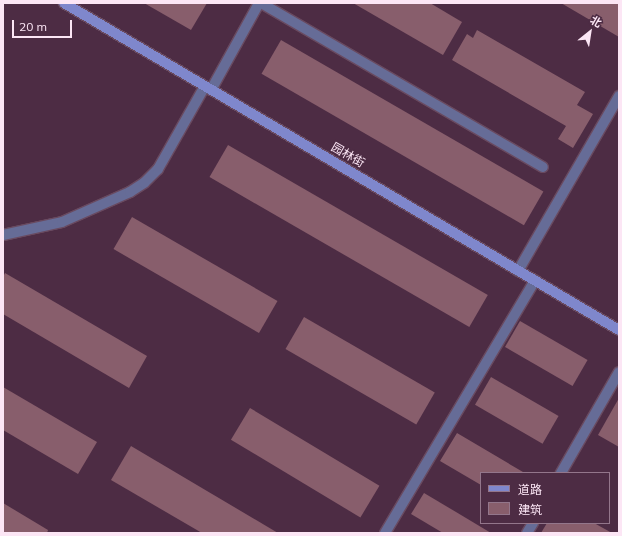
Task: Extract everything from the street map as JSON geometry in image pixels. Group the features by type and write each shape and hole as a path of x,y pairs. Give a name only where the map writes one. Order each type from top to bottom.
{"street":[{"name":"园林街","path":"64,3 619,330"}],"lane":[{"path":"3,235 62,222 130,192 144,183 158,169 260,3 543,167"},
{"path":"518,270 619,96"},
{"path":"385,533 535,280"},
{"path":"562,472 619,372"},
{"path":"527,533 532,524"}],"building":[{"path":"144,3 207,3 191,30"},
{"path":"353,3 430,3 462,22 443,55"},
{"path":"561,3 619,3 619,37"},
{"path":"477,30 585,92 577,105 593,114 573,148 558,139 566,126 452,60 467,34 473,38"},
{"path":"281,40 543,191 524,225 262,74"},
{"path":"228,145 488,295 469,327 210,177"},
{"path":"132,217 277,301 259,333 114,249"},
{"path":"5,273 147,356 129,388 3,314 3,277"},
{"path":"304,317 435,392 416,425 286,349"},
{"path":"520,321 588,360 573,386 505,347"},
{"path":"491,377 559,416 543,444 475,405"},
{"path":"3,387 97,442 78,474 3,430"},
{"path":"619,398 619,447 598,435"},
{"path":"250,408 379,486 360,517 231,440"},
{"path":"457,433 523,472 480,472 480,484 440,461"},
{"path":"131,446 278,533 202,533 111,480"},
{"path":"424,493 491,533 443,533 411,514"},
{"path":"3,503 48,530 47,533 3,533"},
{"path":"546,524 596,524 612,533 541,533"}]}
